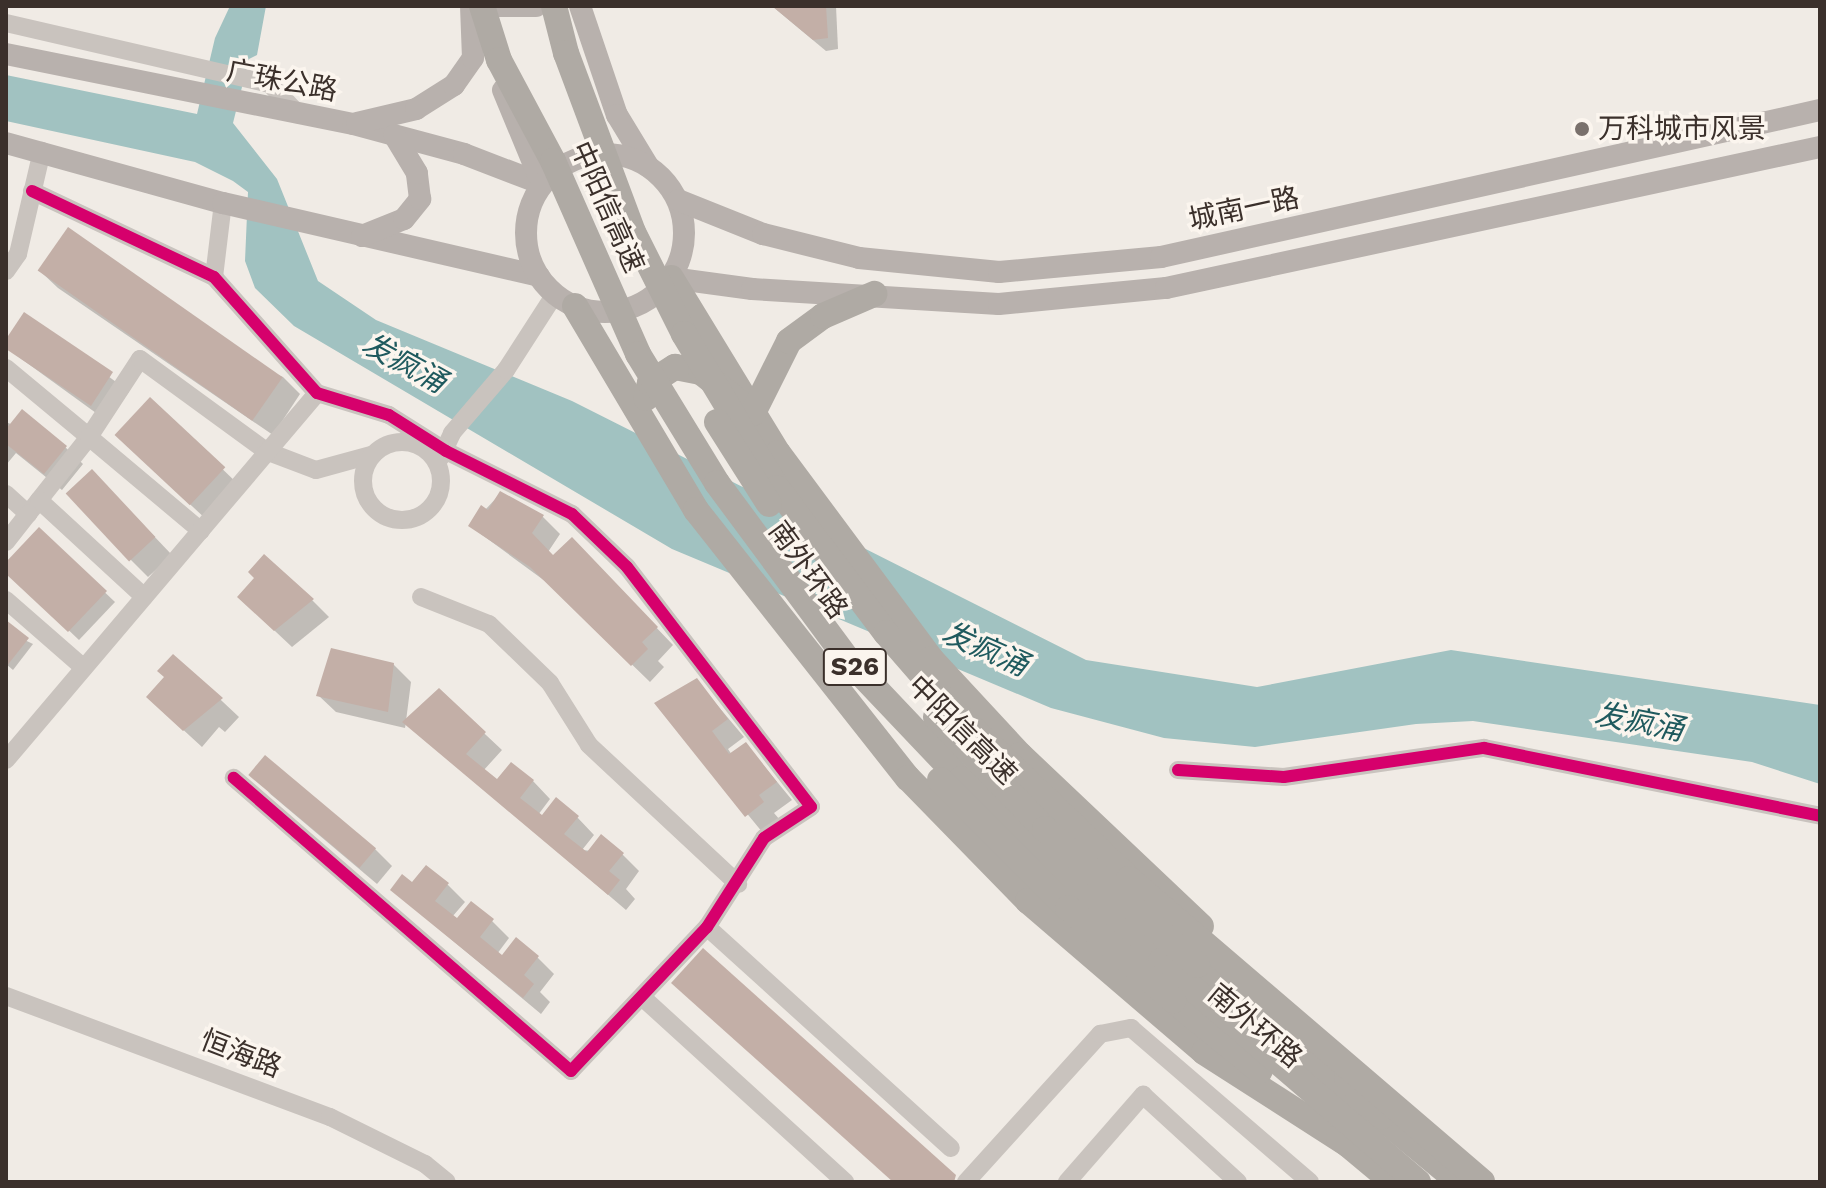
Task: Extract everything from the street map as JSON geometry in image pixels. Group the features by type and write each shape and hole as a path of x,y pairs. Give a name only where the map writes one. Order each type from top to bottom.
{"highway":[{"name":"中阳信高速","path":"482,6 499,60 553,161 638,354 717,483 847,659 961,779 1161,961 1418,1182"},
{"name":"南外环路","path":"493,6 528,125 596,292 666,427 807,627 974,818 1173,1000 1352,1147"},
{"name":"南外环路","path":"537,6 602,199 655,315 745,471 851,615 932,713 1045,829 1197,965 1382,1116"},
{"name":"中阳信高速","path":"554,6 566,53 633,232 684,334 777,488 886,633 952,709 1129,879 1482,1182"},
{"path":"671,278 753,413 852,555 931,659 1020,755 1234,957 1382,1116 1459,1182"},
{"path":"753,413 789,341 823,316 874,294"},
{"path":"565,300 696,510 908,778 1028,901 1204,1052 1352,1147 1393,1182"},
{"path":"645,424 650,383 675,367 701,372 753,413"}],"main road":[{"path":"353,124 416,109 454,85 473,58 472,6"},
{"path":"472,6 542,184"},
{"path":"493,6 537,6"},
{"path":"6,143 223,203 539,276 565,300 602,312 628,309 652,297 671,278 682,253 685,226 678,200 648,166 617,115 580,6"},
{"name":"广珠公路","path":"6,54 301,117 353,124 542,184"},
{"name":"城南一路","path":"678,200 763,234 859,258 999,272 1161,257 1820,110"},
{"path":"362,236 404,219 420,199 417,173 394,135"},
{"path":"671,278 752,289 874,294 999,304 1166,288 1820,147"},
{"path":"539,276 526,229 542,184 559,167 603,153 648,166"},
{"path":"999,272 995,286 999,304"}],"street":[{"path":"6,23 270,84 301,117"},
{"path":"6,271 42,151"},
{"path":"32,191 214,277 317,393 389,415 445,449 572,514 627,567 811,807 764,838 738,884 707,927 571,1071 234,778"},
{"path":"214,277 223,203"},
{"path":"445,449 411,443 384,446 374,454 366,465 364,490 377,511 400,520 433,506 442,482 445,449 565,300"},
{"path":"6,542 89,437 140,359 266,451 316,470 374,454"},
{"path":"6,368 201,531"},
{"path":"6,760 317,393"},
{"path":"6,494 34,507 144,597"},
{"path":"421,597 489,624 550,683 589,745 738,884"},
{"path":"7,604 84,668"},
{"path":"1178,770 1284,777 1484,748 1820,816"},
{"path":"707,927 951,1148"},
{"name":"恒海路","path":"6,996 330,1117 425,1164 447,1182"},
{"path":"642,997 845,1182"},
{"path":"966,1182 1100,1034 1131,1028 1310,1182"},
{"path":"1067,1182 1143,1095 1238,1182"}],"water":[{"name":"发疯涌","path":"230,6 266,6 257,55 249,59 233,123 277,179 318,281 376,320 572,401 1086,660 1257,687 1451,650 1820,705 1820,784 1752,762 1473,721 1416,724 1255,747 1164,738 1051,708 672,549 294,326 255,288 245,261 248,192 233,181 195,162 6,121 6,75 197,114 215,38"}],"building":[{"path":"772,6 826,6 828,38 813,40"},
{"path":"68,227 283,377 252,421 38,270"},
{"path":"24,312 113,372 91,406 6,349 6,339"},
{"path":"150,397 225,467 190,505 115,435"},
{"path":"22,409 67,446 44,474 6,444 6,429"},
{"path":"92,469 155,537 129,562 66,494"},
{"path":"500,491 544,515 532,533 553,555 572,537 658,627 642,642 648,649 631,666 530,567 468,526 481,505 488,510"},
{"path":"39,527 107,591 68,632 6,574 6,562"},
{"path":"264,554 314,599 274,631 237,597 254,578 248,572"},
{"path":"6,620 29,638 6,667"},
{"path":"331,648 394,663 388,712 316,696"},
{"path":"173,654 223,698 183,731 146,697 164,677 157,671"},
{"path":"697,678 728,719 712,731 729,754 746,742 777,782 759,795 764,802 745,817 654,703"},
{"path":"439,688 486,732 466,754 497,779 511,762 534,780 520,798 542,815 556,797 579,816 564,834 587,852 601,834 624,853 609,871 620,880 608,895 402,722"},
{"path":"265,755 376,848 359,868 248,775"},
{"path":"426,865 449,883 435,901 457,918 471,901 494,919 480,937 502,955 516,937 539,956 524,975 534,984 523,998 390,890 402,874 412,882"},
{"path":"703,948 956,1175 954,1182 893,1182 671,983"}],"cycle path":[{"path":"32,191 214,277 317,393 389,415 446,451 572,514 627,567 811,807 764,838 707,927 571,1071 234,778"},
{"path":"1178,770 1284,777 1484,748 1820,816"}],"place":[{"name":"万科城市风景","path":"1582,129"}]}
